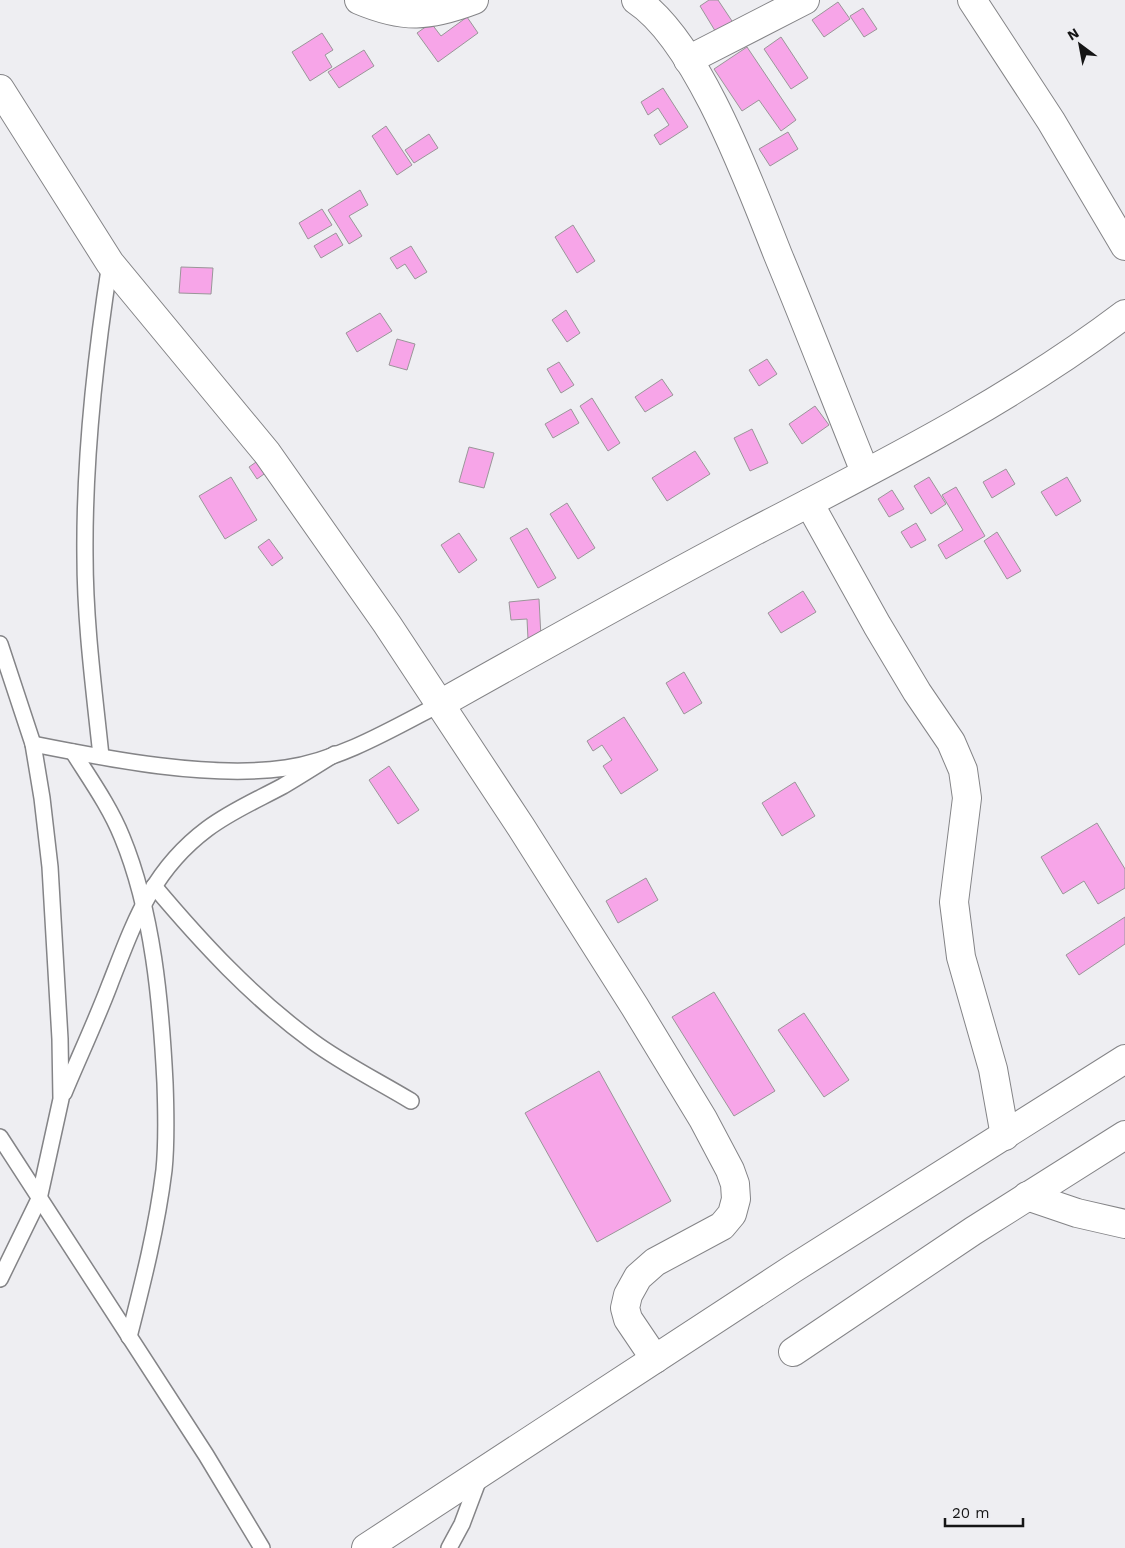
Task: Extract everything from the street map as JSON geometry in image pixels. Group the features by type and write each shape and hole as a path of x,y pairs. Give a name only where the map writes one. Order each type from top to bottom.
{"street":[{"path":"359,0 387,12 417,14 453,8 474,0"},
{"path":"636,0 665,26 688,60 738,157 866,472"},
{"path":"688,60 804,0"},
{"path":"972,0 1051,120 1125,246"},
{"path":"0,89 110,262 267,453 382,616 636,1007 730,1170 735,1192 732,1214 722,1226 655,1262 638,1277 628,1295 625,1308 628,1319 655,1359"},
{"path":"440,704 670,576 986,407 1079,349 1125,314"},
{"path":"809,503 902,667 951,742 963,770 967,798 954,902 961,957 993,1069 1005,1136"},
{"path":"366,1548 655,1359 1125,1059"},
{"path":"793,1352 1028,1196 1125,1135"},
{"path":"1028,1196 1077,1213 1125,1224"}],"lane":[{"path":"101,756 91,665 85,556 92,398 110,262"},
{"path":"0,644 33,744 50,867 60,1039 61,1098"},
{"path":"0,1279 40,1198 61,1098 110,984 124,943 143,902 154,886 176,859 206,830 232,812 284,785 335,754 394,728 440,704"},
{"path":"33,744 101,756 225,771 286,768 335,754"},
{"path":"73,752 122,836 143,902 156,979 163,1047 166,1106 164,1167 157,1220 130,1337"},
{"path":"154,886 235,977 270,1007 313,1042 411,1101"},
{"path":"0,1137 130,1337 262,1548"},
{"path":"449,1548 462,1524 482,1472"}],"building":[{"path":"709,0 718,0 734,24 717,34 700,6"},
{"path":"838,2 850,19 824,37 812,20"},
{"path":"863,8 877,29 864,37 850,16"},
{"path":"467,17 478,33 438,62 417,33 431,23 441,36"},
{"path":"322,33 333,50 325,55 332,67 310,81 292,52"},
{"path":"781,37 808,78 791,89 764,49"},
{"path":"747,47 796,120 781,131 759,100 742,111 714,69"},
{"path":"364,50 374,66 339,88 328,72"},
{"path":"663,88 688,127 660,145 654,135 669,125 658,108 648,115 641,102"},
{"path":"386,126 412,165 397,175 372,136"},
{"path":"788,132 798,149 770,166 759,149"},
{"path":"429,134 438,148 414,163 405,150"},
{"path":"360,190 368,205 349,216 362,236 349,244 328,210"},
{"path":"322,209 332,225 308,239 299,223"},
{"path":"573,225 595,261 577,273 555,237"},
{"path":"336,233 343,245 321,258 314,246"},
{"path":"411,246 427,272 415,279 405,264 397,269 390,258"},
{"path":"181,267 213,268 211,294 179,293"},
{"path":"566,310 580,333 567,342 552,320"},
{"path":"380,313 392,331 357,352 346,333"},
{"path":"397,339 415,344 407,370 389,365"},
{"path":"767,359 777,374 759,386 749,370"},
{"path":"559,362 574,385 561,393 547,369"},
{"path":"662,379 673,395 645,412 635,397"},
{"path":"592,398 620,443 608,451 580,406"},
{"path":"815,406 829,425 802,444 789,424"},
{"path":"571,409 579,423 553,438 545,424"},
{"path":"752,429 768,463 750,471 734,438"},
{"path":"469,447 494,453 484,488 459,482"},
{"path":"695,451 710,474 667,501 652,478"},
{"path":"259,460 267,472 257,479 249,467"},
{"path":"1006,469 1015,484 992,498 983,482"},
{"path":"231,477 257,520 225,539 199,496"},
{"path":"929,477 946,504 931,514 914,486"},
{"path":"1067,477 1081,501 1056,516 1041,492"},
{"path":"956,487 985,536 946,559 938,545 963,530 942,495"},
{"path":"892,490 904,509 889,517 878,499"},
{"path":"567,503 595,548 578,559 550,514"},
{"path":"916,523 926,540 911,548 901,532"},
{"path":"527,528 556,578 538,588 510,538"},
{"path":"997,532 1021,571 1007,579 984,541"},
{"path":"459,533 477,560 459,573 441,545"},
{"path":"269,539 283,558 272,566 258,547"},
{"path":"803,591 816,612 781,633 768,613"},
{"path":"539,599 541,637 528,639 527,619 511,620 509,602"},
{"path":"684,672 702,703 684,714 666,683"},
{"path":"624,717 658,770 621,794 603,766 612,760 602,745 593,751 587,741"},
{"path":"389,766 419,810 398,824 369,780"},
{"path":"795,782 815,816 782,836 762,803"},
{"path":"1097,823 1125,869 1125,888 1098,904 1084,881 1063,894 1041,857"},
{"path":"646,878 658,900 618,923 606,901"},
{"path":"1125,917 1125,944 1079,975 1066,955"},
{"path":"714,992 775,1091 734,1116 672,1017"},
{"path":"804,1013 849,1080 824,1097 778,1030"},
{"path":"599,1071 671,1201 597,1242 525,1113"}]}
